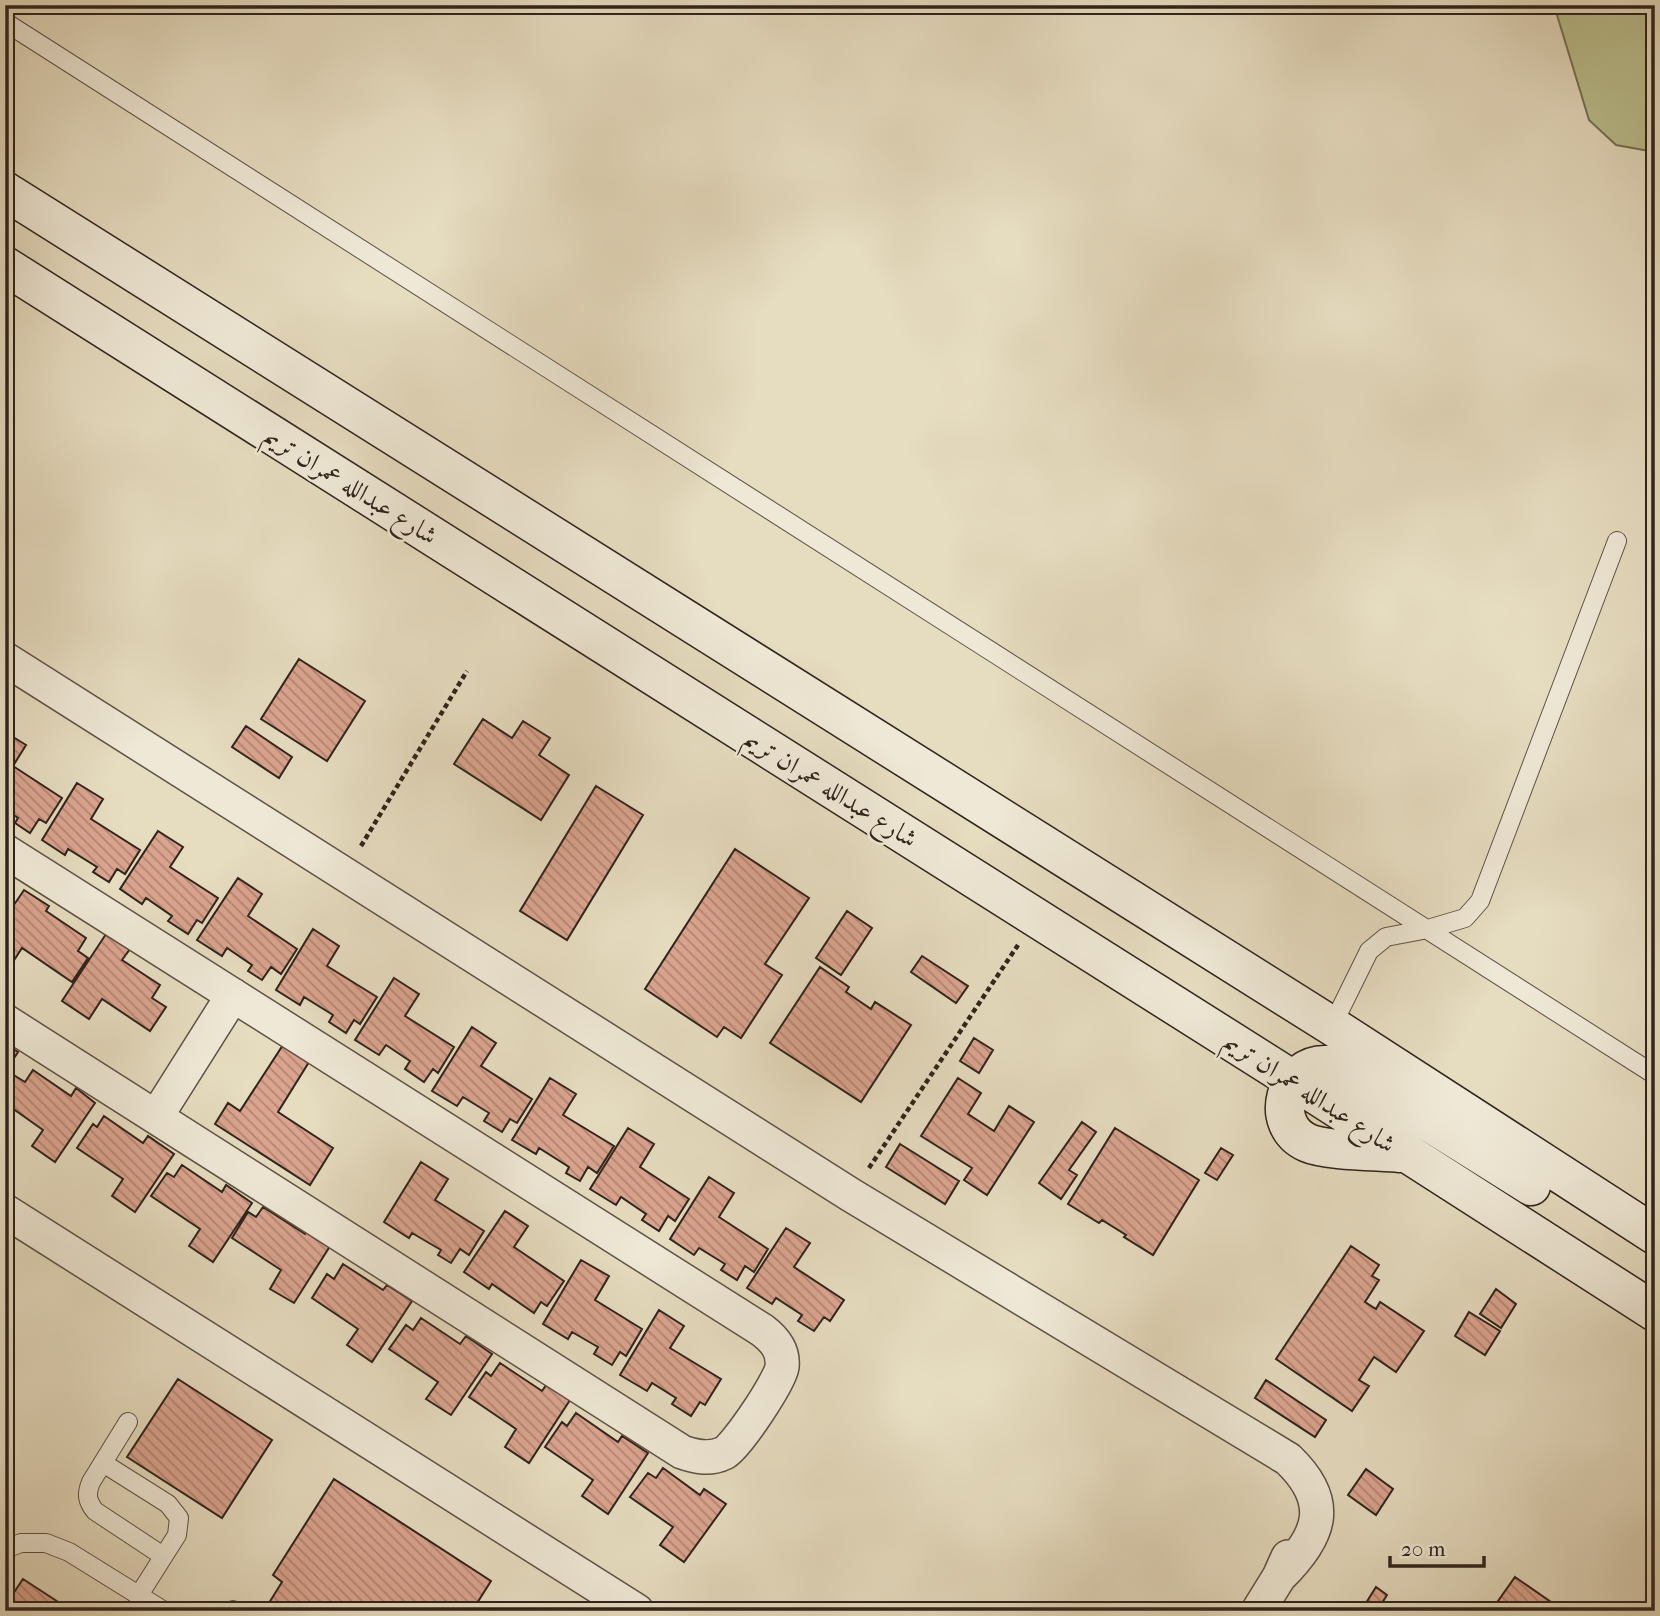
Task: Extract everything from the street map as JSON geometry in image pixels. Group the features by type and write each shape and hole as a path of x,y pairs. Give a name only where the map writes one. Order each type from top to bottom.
{"street":[{"path":"5,191 1332,1026 1655,1235"},
{"name":"شارع عبدالله عمران تريم","path":"5,266 1293,1080 1655,1312"},
{"path":"5,659 851,1195 1288,1459 1304,1474 1314,1494 1317,1517 1311,1539 1299,1558 1279,1577 1258,1611"},
{"path":"5,851 774,1339 782,1366 777,1380 735,1445 710,1457 695,1457 682,1452 5,1021"},
{"path":"156,1117 233,995"},
{"path":"1293,1080 1309,1068 1329,1065 1349,1072 1572,1210 1655,1249"},
{"path":"5,1211 636,1611"}],"lane":[{"path":"5,22 1655,1075"},
{"path":"1332,1026 1369,951 1386,937 1465,918 1480,901 1617,541"},
{"path":"128,1422 87,1492 89,1503 95,1511 163,1556"},
{"path":"103,1463 175,1510 179,1518 177,1535 139,1595"},
{"path":"5,1549 21,1543 46,1543 69,1552 164,1611"}],"path":[{"path":"344,873 467,671"},
{"path":"851,1195 1036,918"}],"green space":[{"path":"1554,5 1655,5 1655,152 1616,145 1589,120"}],"building":[{"path":"299,659 365,701 327,761 261,719"},
{"path":"483,719 512,738 523,721 550,738 539,755 569,775 541,820 454,764"},
{"path":"246,726 292,757 279,778 232,747"},
{"path":"5,732 26,745 13,766 62,798 46,823 39,819 30,833 15,823 18,818 5,809"},
{"path":"77,783 103,799 91,819 140,850 125,874 117,869 109,882 93,872 97,867 68,849 65,855 42,840"},
{"path":"596,786 643,815 567,940 520,911"},
{"path":"158,831 183,847 170,867 218,898 202,923 197,920 188,934 168,921 172,916 146,898 142,904 120,889"},
{"path":"735,849 809,898 765,964 782,975 741,1038 724,1027 717,1037 645,989"},
{"path":"238,878 262,894 248,916 297,949 281,974 271,967 262,980 248,971 252,965 227,948 222,956 197,940"},
{"path":"24,890 49,906 46,911 86,938 78,951 88,958 72,982 22,948 9,968 5,966 5,918"},
{"path":"847,911 872,928 841,975 816,958"},
{"path":"313,929 339,946 327,966 377,997 360,1024 354,1020 346,1033 329,1022 333,1015 304,997 300,1005 276,990"},
{"path":"106,934 130,949 122,960 160,985 152,998 166,1007 150,1031 102,999 89,1019 62,1001"},
{"path":"922,956 968,986 956,1003 911,972"},
{"path":"820,967 849,987 846,992 871,1009 875,1002 911,1025 861,1102 770,1043"},
{"path":"394,978 419,994 405,1016 454,1047 438,1073 433,1069 424,1082 405,1069 410,1061 386,1045 379,1055 355,1040"},
{"path":"472,1027 496,1043 481,1066 532,1099 517,1123 510,1119 502,1132 484,1121 489,1113 463,1097 457,1106 432,1091"},
{"path":"974,1038 993,1050 979,1073 960,1061"},
{"path":"5,1044 18,1052 5,1072"},
{"path":"283,1045 309,1062 278,1112 333,1148 310,1185 215,1124 228,1103 240,1111"},
{"path":"33,1070 71,1096 76,1088 95,1103 55,1162 32,1146 43,1130 5,1103 5,1084 12,1074 25,1082"},
{"path":"550,1078 576,1094 563,1115 614,1146 597,1173 588,1167 580,1181 566,1173 569,1167 539,1148 536,1154 512,1140"},
{"path":"958,1078 981,1093 968,1114 994,1131 1009,1106 1034,1122 987,1195 964,1180 972,1168 921,1136"},
{"path":"104,1116 143,1143 148,1136 174,1154 135,1212 112,1196 123,1179 77,1148 93,1124 97,1127"},
{"path":"1082,1122 1096,1132 1069,1170 1077,1175 1061,1199 1039,1183"},
{"path":"628,1128 654,1144 640,1167 689,1199 675,1221 668,1216 659,1231 642,1220 646,1214 621,1197 616,1205 590,1189"},
{"path":"1115,1128 1199,1180 1153,1255 1102,1220 1099,1223 1068,1204"},
{"path":"900,1144 959,1181 945,1204 886,1167"},
{"path":"1221,1148 1233,1155 1217,1180 1205,1173"},
{"path":"421,1162 448,1179 435,1200 484,1231 469,1255 460,1249 451,1263 438,1255 441,1250 412,1233 409,1238 384,1222"},
{"path":"182,1165 222,1192 226,1185 252,1203 213,1262 189,1246 200,1229 151,1196 167,1173 174,1177"},
{"path":"709,1177 734,1193 719,1217 768,1249 754,1272 745,1266 737,1280 721,1270 725,1264 699,1248 694,1255 670,1239"},
{"path":"263,1207 305,1234 309,1228 332,1243 294,1303 270,1289 281,1270 232,1238 248,1212 256,1217"},
{"path":"505,1211 528,1226 514,1247 564,1281 547,1306 541,1302 534,1313 492,1284 489,1289 464,1272"},
{"path":"786,1228 810,1243 794,1267 844,1300 830,1321 824,1317 814,1331 798,1321 802,1315 776,1298 772,1304 747,1288"},
{"path":"1351,1246 1379,1265 1372,1276 1379,1280 1365,1302 1376,1309 1380,1302 1424,1331 1396,1372 1374,1357 1359,1380 1369,1386 1352,1411 1276,1359"},
{"path":"581,1260 609,1276 595,1300 642,1329 626,1356 620,1352 612,1365 594,1354 598,1347 572,1332 568,1339 543,1324"},
{"path":"343,1264 383,1290 387,1285 412,1301 372,1362 347,1345 358,1329 312,1298 327,1274 334,1279"},
{"path":"1496,1289 1516,1304 1501,1328 1480,1314"},
{"path":"659,1310 684,1326 670,1348 721,1379 705,1405 700,1402 691,1416 672,1404 676,1398 652,1383 647,1391 620,1375"},
{"path":"1469,1312 1500,1331 1485,1355 1455,1336"},
{"path":"421,1318 460,1344 466,1336 492,1354 451,1415 426,1399 438,1382 389,1349 406,1325 413,1330"},
{"path":"500,1363 542,1391 547,1384 570,1400 529,1463 505,1447 516,1429 469,1397 486,1372 491,1376"},
{"path":"178,1379 272,1440 222,1518 127,1457"},
{"path":"1266,1380 1326,1420 1315,1437 1255,1398"},
{"path":"576,1413 618,1442 622,1436 648,1453 608,1514 582,1496 593,1480 545,1447 562,1422 567,1426"},
{"path":"663,1468 700,1495 704,1489 726,1504 684,1562 660,1545 673,1527 630,1497 648,1473 656,1478"},
{"path":"1366,1469 1393,1489 1376,1515 1348,1495"},
{"path":"334,1479 491,1581 472,1611 264,1611 282,1582 273,1575"},
{"path":"1515,1577 1564,1611 1491,1611"},
{"path":"23,1579 72,1611 5,1611 5,1606"},
{"path":"1376,1587 1387,1595 1377,1611 1361,1611"}]}
